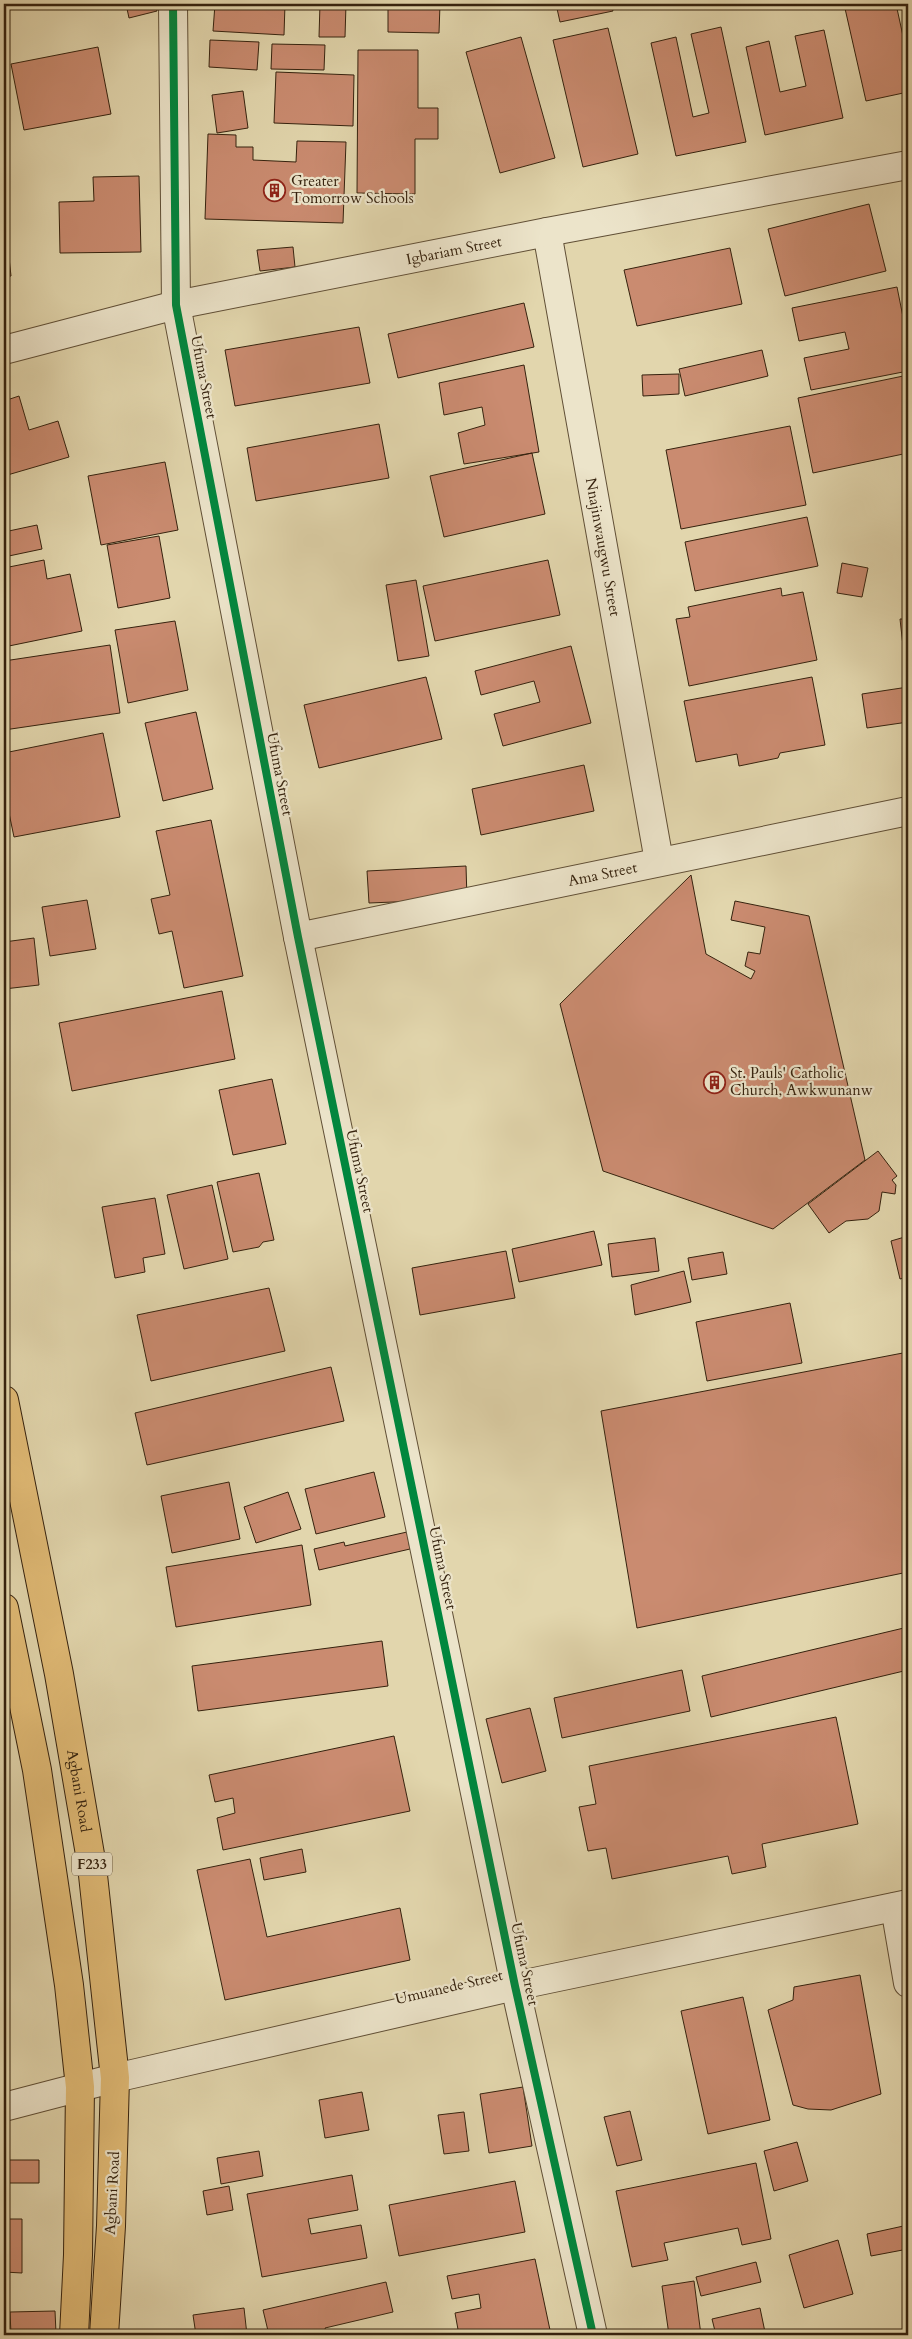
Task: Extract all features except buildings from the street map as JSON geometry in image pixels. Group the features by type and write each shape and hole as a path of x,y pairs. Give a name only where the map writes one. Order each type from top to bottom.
{"main road":[{"name":"Agbani Road","path":"4,1400 58,1674 92,1866 115,2078 111,2226 104,2335"},
{"name":"F233","path":"4,1608 37,1770 69,1985 80,2087 78,2255 74,2335"}],"street":[{"name":"Ufuma Street","path":"173,4 176,306 298,937 515,1986 593,2335"},
{"name":"Igbariam Street","path":"4,350 176,306 546,232 908,165"},
{"name":"Nnajinwaugwu Street","path":"546,232 659,861"},
{"name":"Ama Street","path":"298,937 908,811"},
{"name":"Umuanede Street","path":"4,2107 115,2078 515,1986 901,1906"},
{"path":"901,1906 908,1983"}],"cycle path":[{"path":"173,4 176,305 298,937 515,1986 593,2335"}],"place":[{"name":"Greater Tomorrow Schools","path":"275,190"},
{"name":"St. Pauls' Catholic Church, Awkwunanw","path":"714,1082"}]}
